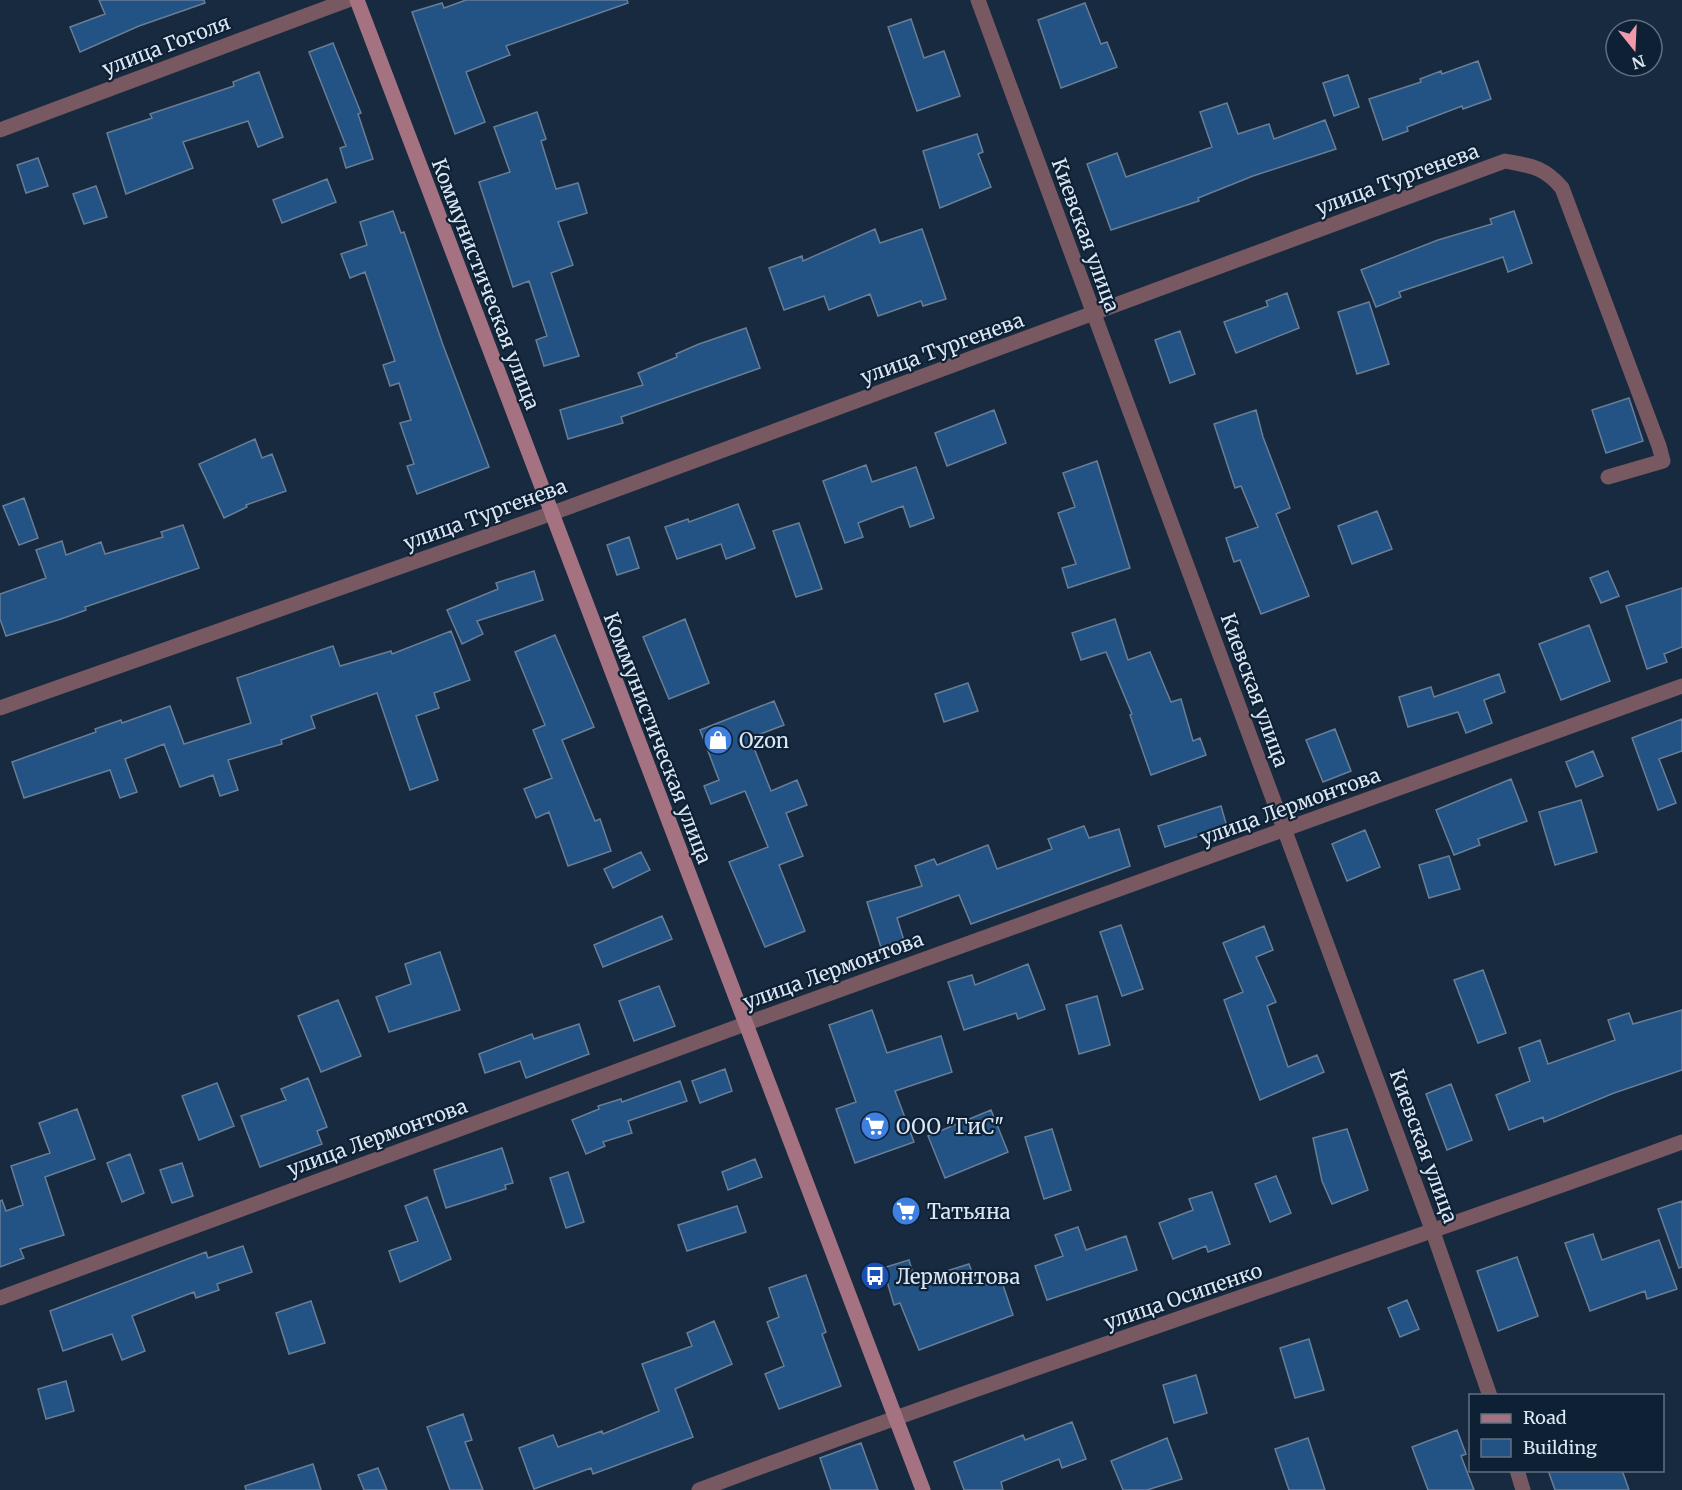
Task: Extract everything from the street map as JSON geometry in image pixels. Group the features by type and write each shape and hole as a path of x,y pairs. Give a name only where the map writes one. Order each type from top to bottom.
{"street":[{"name":"улица Гоголя","path":"0,130 348,0"},
{"name":"Коммунистическая улица","path":"357,0 550,513 924,1490"},
{"name":"Киевская улица","path":"978,0 1433,1232 1490,1394"},
{"name":"улица Тургенева","path":"0,708 550,513 1093,315 1505,161 1532,166 1550,173 1562,188 1663,460 1608,477"},
{"name":"улица Лермонтова","path":"0,1298 746,1024 1682,686"},
{"name":"улица Осипенко","path":"699,1490 896,1416 1433,1232 1682,1142"},
{"path":"1518,1472 1523,1490"}],"building":[{"path":"99,0 204,0 205,3 139,26 80,52 70,27 105,14"},
{"path":"466,0 627,0 628,3 506,46 510,55 466,72 485,122 455,134 412,12 442,3 444,8"},
{"path":"1085,3 1101,44 1107,42 1117,67 1061,88 1038,20"},
{"path":"911,19 924,58 944,51 960,96 917,111 888,27"},
{"path":"333,43 361,113 358,114 373,159 346,168 340,148 346,146 309,52"},
{"path":"1478,61 1491,99 1463,109 1462,106 1407,127 1408,131 1383,140 1369,99 1421,82 1420,79 1441,71 1442,74"},
{"path":"259,72 283,137 258,147 248,121 183,142 193,168 126,194 107,133 152,118 150,114 234,86 233,82"},
{"path":"1348,75 1359,107 1334,116 1323,83"},
{"path":"1227,103 1238,134 1269,124 1274,139 1325,120 1336,149 1253,176 1198,198 1199,201 1111,230 1087,164 1117,153 1126,177 1212,147 1200,112"},
{"path":"537,112 546,139 541,141 556,189 578,183 587,213 558,222 573,265 551,273 579,356 544,366 536,340 547,336 529,281 513,287 479,182 510,172 494,127"},
{"path":"977,134 983,152 978,154 991,187 940,208 923,151"},
{"path":"38,158 48,186 26,193 17,165"},
{"path":"327,179 336,202 282,223 273,200"},
{"path":"96,186 107,217 84,224 73,194"},
{"path":"393,211 401,233 404,232 489,467 417,494 407,466 414,464 400,423 411,420 399,383 390,386 383,365 395,361 365,272 350,278 341,254 367,245 360,222"},
{"path":"1514,211 1532,263 1508,272 1503,257 1399,292 1401,297 1376,307 1361,270 1438,240 1492,224 1490,219"},
{"path":"875,229 880,243 922,229 946,299 923,306 921,301 878,316 870,294 829,310 824,296 784,310 769,268 802,256 803,261"},
{"path":"1287,293 1299,328 1236,353 1224,322 1268,306 1266,301"},
{"path":"1369,302 1389,364 1357,374 1338,312"},
{"path":"746,328 760,368 621,417 623,423 568,439 560,410 643,385 638,373 677,357 676,354 699,344"},
{"path":"1180,331 1195,374 1170,383 1155,340"},
{"path":"1629,398 1643,441 1606,453 1592,410"},
{"path":"994,410 1006,443 947,466 935,433"},
{"path":"1256,410 1263,437 1290,508 1276,514 1309,596 1261,614 1240,560 1234,562 1226,538 1258,527 1241,486 1235,488 1214,424"},
{"path":"255,439 262,458 272,454 286,491 246,505 247,507 224,518 199,464"},
{"path":"1097,461 1130,568 1068,588 1062,568 1076,564 1058,513 1075,507 1063,473"},
{"path":"866,465 872,482 916,467 934,518 910,527 903,506 858,523 863,537 845,543 823,481"},
{"path":"24,498 38,538 19,545 3,506"},
{"path":"738,504 755,548 726,559 721,544 677,559 665,527 688,519 689,522"},
{"path":"1377,511 1392,549 1352,564 1338,526"},
{"path":"799,523 822,589 796,597 773,531"},
{"path":"183,525 199,568 85,607 86,610 61,619 6,636 0,619 0,594 46,578 36,550 62,541 66,555 101,542 105,554 163,537 161,532"},
{"path":"629,537 639,568 617,575 607,545"},
{"path":"534,571 543,600 477,621 483,634 462,644 447,610 498,589 496,583"},
{"path":"1608,571 1619,596 1601,603 1590,578"},
{"path":"1682,588 1682,647 1664,654 1667,662 1647,669 1626,606"},
{"path":"685,619 709,683 669,699 643,637"},
{"path":"1115,619 1128,660 1150,652 1171,702 1181,699 1193,741 1200,738 1206,755 1151,775 1130,715 1132,714 1106,652 1081,660 1072,633"},
{"path":"1589,625 1610,681 1561,700 1539,644"},
{"path":"451,631 470,680 434,693 439,708 416,716 438,780 410,790 377,693 311,716 315,728 281,740 282,744 228,760 238,790 220,796 213,775 180,787 164,744 125,759 137,792 120,798 110,770 24,798 12,762 96,732 95,729 121,720 122,723 170,706 184,744 251,723 237,678 333,646 340,666 391,651 392,654"},
{"path":"555,635 594,727 562,740 595,821 600,819 611,851 568,866 549,812 536,818 524,789 552,778 533,730 545,725 515,652"},
{"path":"1499,674 1505,692 1484,700 1492,723 1466,733 1458,712 1408,727 1399,697 1431,687 1434,697"},
{"path":"968,683 978,711 944,722 935,694"},
{"path":"774,701 784,725 750,738 771,791 797,780 807,805 786,813 803,856 779,865 805,931 765,947 729,862 768,847 745,791 711,804 704,786 719,780 700,730"},
{"path":"1682,719 1682,751 1659,759 1676,803 1658,810 1632,738"},
{"path":"1335,729 1351,771 1323,782 1306,740"},
{"path":"1593,751 1603,776 1576,787 1566,762"},
{"path":"1511,779 1527,821 1478,839 1480,845 1454,855 1436,810"},
{"path":"1581,800 1597,852 1555,865 1539,812"},
{"path":"1221,806 1227,827 1165,847 1158,826"},
{"path":"1084,826 1089,838 1119,829 1130,866 971,924 959,895 897,918 906,947 883,954 867,902 922,886 915,866 934,859 937,865 988,845 997,869 1052,849 1048,839"},
{"path":"1365,830 1380,867 1347,881 1332,844"},
{"path":"641,852 650,870 613,888 604,869"},
{"path":"1449,856 1460,889 1429,898 1419,865"},
{"path":"662,916 672,939 603,967 594,945"},
{"path":"1121,925 1143,989 1122,996 1100,932"},
{"path":"1264,926 1273,950 1256,957 1276,1002 1267,1006 1288,1067 1317,1055 1324,1072 1260,1100 1224,1000 1243,992 1223,943"},
{"path":"440,952 460,1010 389,1032 376,997 411,984 405,964"},
{"path":"1028,964 1045,1009 1018,1019 1016,1013 964,1030 948,982 972,975 975,985"},
{"path":"1483,970 1506,1033 1478,1043 1454,980"},
{"path":"659,986 675,1026 634,1041 619,1001"},
{"path":"1097,996 1110,1045 1079,1054 1066,1005"},
{"path":"338,1000 361,1056 321,1072 298,1016"},
{"path":"872,1010 887,1053 941,1036 952,1072 895,1091 914,1142 855,1163 836,1109 856,1102 829,1025"},
{"path":"1682,1010 1682,1070 1614,1093 1544,1122 1543,1117 1509,1130 1496,1095 1530,1081 1519,1048 1540,1040 1548,1064 1615,1040 1608,1020 1629,1013 1633,1024"},
{"path":"579,1024 589,1054 526,1078 520,1061 485,1073 479,1054 532,1034 534,1039"},
{"path":"725,1069 732,1091 700,1103 692,1081"},
{"path":"308,1078 327,1127 317,1131 322,1144 260,1167 241,1116 286,1100 281,1089"},
{"path":"680,1081 687,1101 628,1121 632,1133 603,1142 605,1146 586,1154 572,1120 599,1109 598,1106 621,1099 622,1102"},
{"path":"217,1083 234,1126 199,1140 182,1096"},
{"path":"1451,1084 1472,1140 1447,1150 1426,1094"},
{"path":"77,1109 95,1159 45,1177 64,1235 20,1249 24,1258 0,1267 0,1201 2,1200 6,1211 23,1205 11,1166 50,1153 39,1123"},
{"path":"991,1110 1008,1152 945,1178 928,1136"},
{"path":"1052,1129 1071,1190 1044,1199 1025,1137"},
{"path":"1347,1129 1368,1190 1332,1204 1322,1181 1313,1138"},
{"path":"502,1148 513,1183 505,1185 506,1189 446,1208 434,1170"},
{"path":"130,1154 144,1193 122,1202 107,1163"},
{"path":"755,1159 762,1177 728,1190 722,1172"},
{"path":"182,1163 193,1196 172,1203 160,1170"},
{"path":"568,1172 584,1222 566,1228 550,1178"},
{"path":"1276,1176 1291,1213 1270,1222 1255,1184"},
{"path":"1212,1192 1230,1244 1208,1252 1206,1246 1173,1259 1159,1223 1193,1210 1189,1199"},
{"path":"427,1197 451,1259 400,1282 389,1251 418,1241 405,1206"},
{"path":"1682,1201 1682,1267 1679,1268 1658,1209"},
{"path":"737,1206 746,1232 687,1251 678,1225"},
{"path":"1078,1227 1086,1250 1126,1236 1137,1270 1047,1300 1035,1266 1063,1256 1055,1235"},
{"path":"1593,1234 1602,1260 1659,1240 1677,1289 1647,1299 1645,1291 1590,1311 1565,1243"},
{"path":"243,1246 252,1272 217,1284 219,1290 196,1298 194,1292 132,1316 145,1351 122,1360 112,1334 63,1351 50,1311 206,1252 208,1258"},
{"path":"1517,1257 1538,1316 1498,1331 1477,1271"},
{"path":"909,1260 915,1281 969,1264 977,1286 1001,1279 1013,1315 919,1350 900,1303 894,1305 883,1268"},
{"path":"806,1275 826,1332 822,1334 841,1386 779,1409 765,1374 784,1366 767,1322 779,1317 769,1288"},
{"path":"1407,1300 1419,1329 1400,1337 1388,1308"},
{"path":"311,1301 325,1343 289,1354 276,1313"},
{"path":"714,1321 732,1364 675,1389 693,1437 593,1474 591,1468 534,1489 519,1448 553,1435 558,1447 602,1431 603,1434 659,1411 642,1364 692,1346 687,1333"},
{"path":"1309,1339 1324,1390 1295,1398 1280,1348"},
{"path":"1196,1375 1207,1413 1174,1423 1163,1385"},
{"path":"66,1381 74,1411 46,1419 38,1389"},
{"path":"463,1414 472,1440 465,1442 483,1490 450,1490 427,1427"},
{"path":"1072,1422 1086,1459 1062,1468 1059,1459 1001,1482 1003,1490 964,1490 954,1462 1023,1435 1025,1440"},
{"path":"1457,1430 1466,1454 1461,1456 1474,1490 1428,1490 1412,1447"},
{"path":"1167,1438 1182,1479 1147,1490 1123,1490 1111,1461"},
{"path":"1308,1438 1325,1490 1289,1490 1275,1449"},
{"path":"861,1443 878,1490 831,1490 820,1458"},
{"path":"313,1464 321,1490 246,1490 245,1486"},
{"path":"378,1468 387,1490 364,1490 358,1475"},
{"path":"1549,1472 1623,1472 1629,1490 1555,1490"}],"place":[{"name":"Ozon","path":"718,740"},
{"name":"ООО \"ГиС\"","path":"875,1126"},
{"name":"Татьяна","path":"906,1211"},
{"name":"Лермонтова","path":"875,1276"}]}
